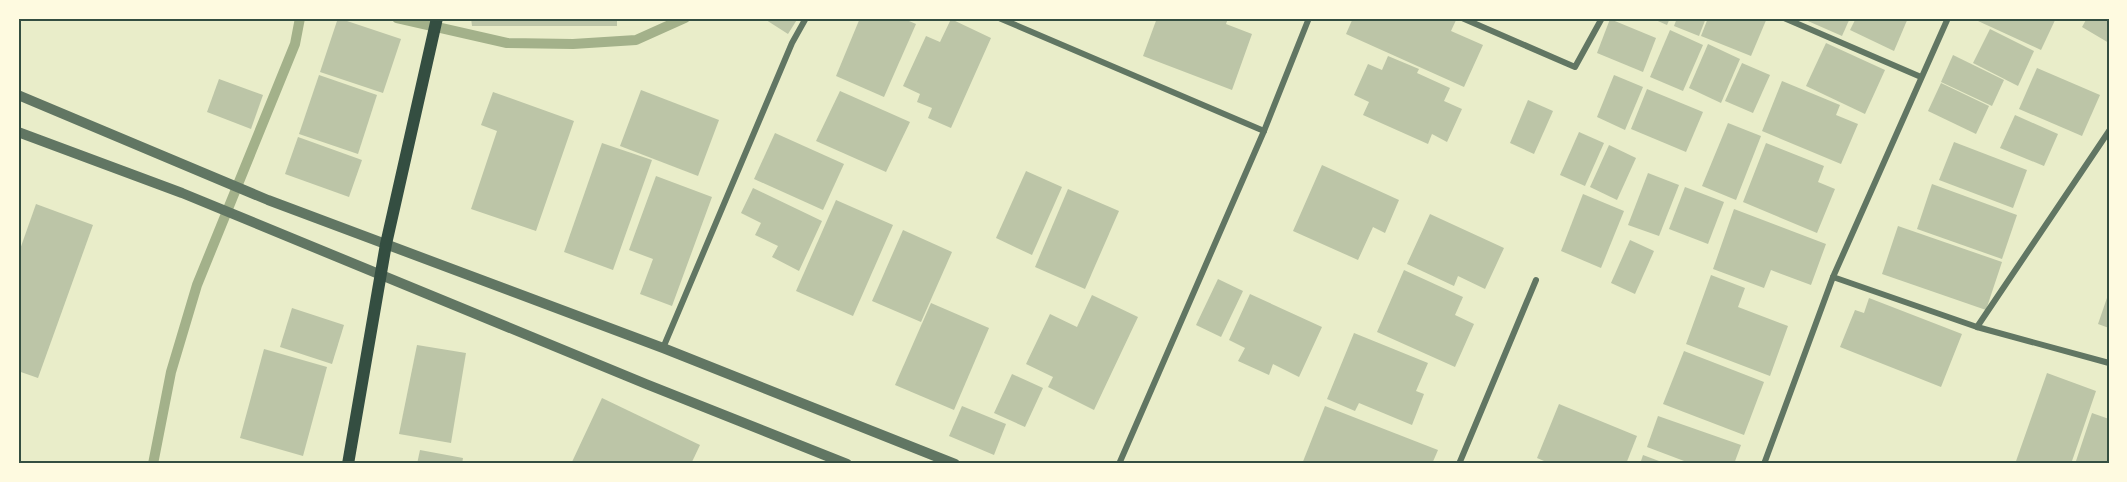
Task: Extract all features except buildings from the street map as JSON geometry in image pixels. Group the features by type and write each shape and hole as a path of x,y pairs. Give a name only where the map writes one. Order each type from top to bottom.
{"main road":[{"path":"348,464 386,244 437,18"}],"street":[{"path":"663,348 792,43 806,18"},
{"path":"999,18 1264,130"},
{"path":"1119,464 1264,130 1309,18"},
{"path":"1462,18 1575,67 1602,18"},
{"path":"1784,18 1922,76"},
{"path":"1764,464 1833,277 1948,18"},
{"path":"18,95 268,200 663,348 956,464"},
{"path":"1977,327 2109,131"},
{"path":"18,132 182,193 847,464"},
{"path":"1833,277 1977,327 2109,363"},
{"path":"1459,464 1536,280"}],"waterway":[{"path":"153,464 171,372 197,285 295,44 300,18"},
{"path":"397,18 507,43 573,44 636,40 685,18"}]}
